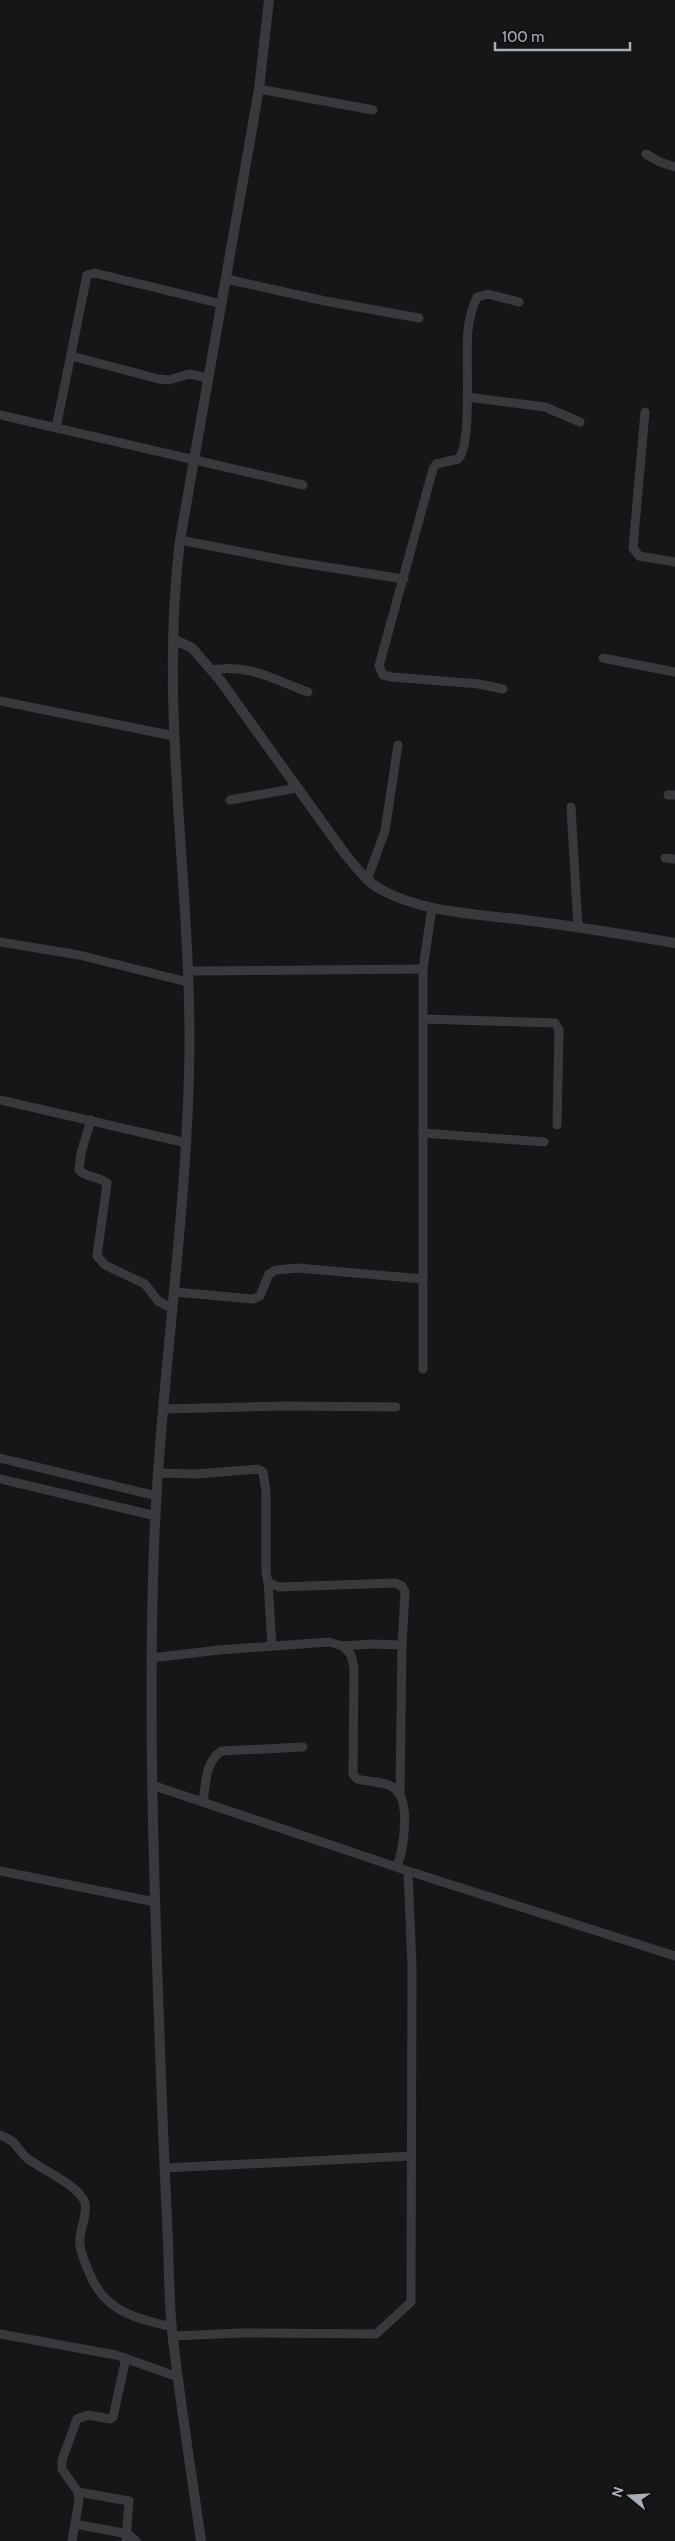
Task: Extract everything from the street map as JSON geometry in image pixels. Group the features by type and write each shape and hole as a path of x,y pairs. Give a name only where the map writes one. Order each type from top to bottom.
{"street":[{"path":"201,2541 172,2331 164,2168 152,1785 151,1658 158,1473 174,1309 187,1143 189,1066 188,977 174,736 173,639 175,582 180,540 259,90 270,0"},
{"path":"259,90 373,110"},
{"path":"646,154 660,162 675,166"},
{"path":"56,428 85,280 90,273 155,286 222,304"},
{"path":"226,279 325,301 419,318"},
{"path":"503,689 480,684 409,680 383,675 379,666 433,469 436,464 458,459 462,455 466,424 468,331 477,297 488,294 519,302"},
{"path":"71,356 159,380 169,380 189,374 208,378"},
{"path":"467,397 545,407 580,422"},
{"path":"645,412 633,548 639,556 675,562"},
{"path":"0,416 303,485"},
{"path":"180,540 288,561 404,579"},
{"path":"173,639 192,648 212,670 345,854 367,880 400,899 432,908 578,927 675,943"},
{"path":"603,658 675,672"},
{"path":"212,670 230,666 244,668 308,692"},
{"path":"0,701 174,736"},
{"path":"367,880 385,831 398,745"},
{"path":"230,800 297,788"},
{"path":"571,807 578,927"},
{"path":"665,858 675,859"},
{"path":"423,1369 423,969 432,908"},
{"path":"0,942 79,955 188,977 423,969"},
{"path":"424,1019 556,1023 559,1030 557,1126"},
{"path":"0,1100 187,1143"},
{"path":"92,1120 81,1153 79,1170 82,1174 103,1179 107,1183 97,1256 105,1265 145,1284 158,1301 174,1309"},
{"path":"424,1133 544,1142"},
{"path":"175,1292 253,1299 260,1296 269,1274 276,1270 298,1268 423,1279"},
{"path":"163,1409 284,1406 396,1408"},
{"path":"0,1458 157,1496"},
{"path":"158,1473 196,1474 258,1469 263,1472 266,1491 266,1573 272,1646"},
{"path":"0,1479 156,1516"},
{"path":"268,1582 279,1587 394,1583 402,1586 405,1592 402,1645 400,1794 404,1809 403,1845 397,1867"},
{"path":"151,1658 329,1642 343,1646 371,1644 402,1645"},
{"path":"343,1646 351,1655 354,1668 353,1774 357,1779 393,1787 400,1794"},
{"path":"203,1802 209,1765 214,1756 222,1751 303,1747"},
{"path":"152,1785 408,1871 675,1956"},
{"path":"0,1871 155,1902"},
{"path":"0,2135 13,2141 28,2159 75,2190 82,2197 85,2205 80,2245 92,2280 101,2296 124,2313 172,2331 370,2335 379,2332 395,2314 411,2302 412,1968 408,1871"},
{"path":"164,2168 412,2156"},
{"path":"0,2334 126,2358 178,2377"},
{"path":"72,2541 80,2500 78,2492 62,2469 62,2460 78,2419 88,2415 110,2419 114,2417 126,2358"},
{"path":"78,2492 129,2501 127,2538"},
{"path":"75,2524 136,2541"}]}
